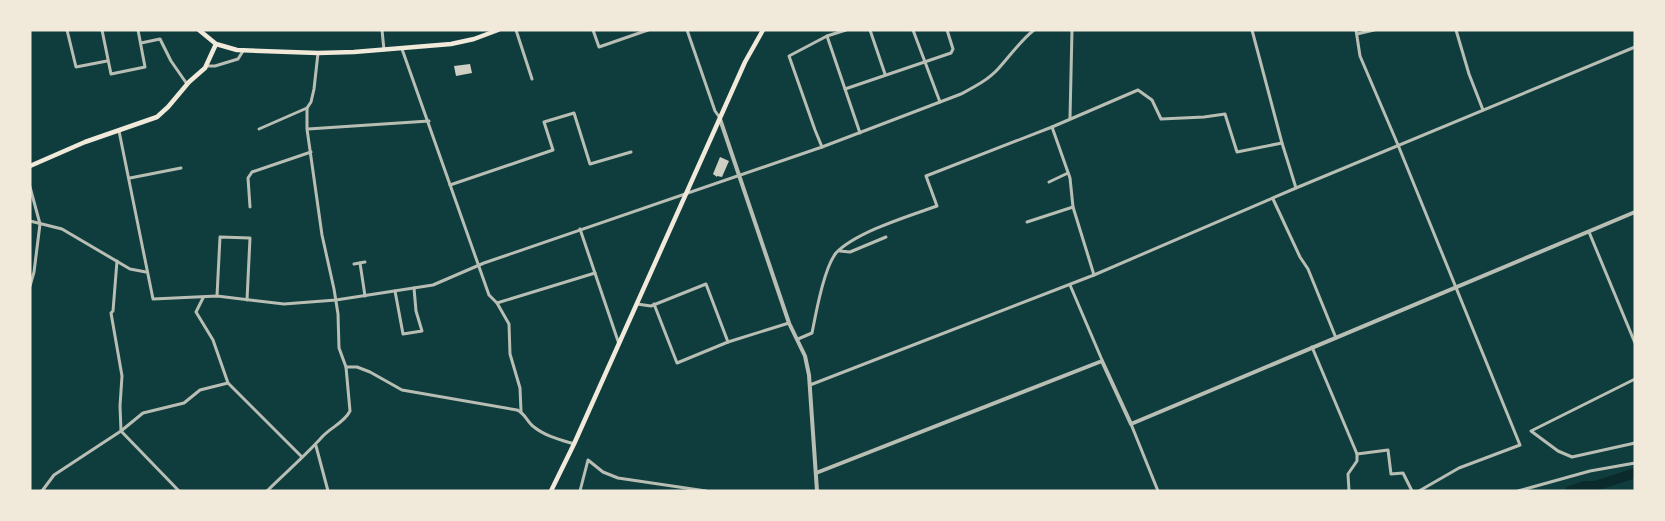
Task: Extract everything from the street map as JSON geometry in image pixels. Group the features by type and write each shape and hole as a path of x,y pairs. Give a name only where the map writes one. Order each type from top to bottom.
{"main road":[{"path":"199,30 216,44 243,51 318,53 451,44 498,30"},
{"path":"551,491 745,62 763,30"},
{"path":"30,166 157,117 206,66 216,44"}],"street":[{"path":"67,30 76,67 108,60"},
{"path":"102,30 111,74 145,67 138,30"},
{"path":"382,30 384,50"},
{"path":"516,30 532,79"},
{"path":"593,30 599,47 648,30"},
{"path":"687,30 715,111 720,118 789,323 805,356 810,385 817,491"},
{"path":"822,147 789,56 827,36 846,30"},
{"path":"870,30 885,75"},
{"path":"913,30 940,102"},
{"path":"845,89 951,53 953,49 947,30"},
{"path":"1026,30 1027,36"},
{"path":"119,130 153,299 217,296 284,304 336,300 434,285 478,265 822,147 961,94 996,71 1034,30"},
{"path":"1070,119 1072,30"},
{"path":"1252,30 1296,188"},
{"path":"1374,30 1357,32 1360,56 1520,445 1460,468 1419,491"},
{"path":"1456,30 1461,41 1468,74 1483,110"},
{"path":"827,36 860,133"},
{"path":"141,43 160,39 187,84"},
{"path":"810,385 1070,285 1635,47"},
{"path":"402,49 489,295 497,303 509,324 510,354 520,388 521,411 533,426 544,433 574,444"},
{"path":"206,66 215,66 238,59 243,51"},
{"path":"259,129 307,108 314,89 318,53"},
{"path":"798,339 812,333 827,272 836,254 866,234 937,206 926,176 1052,127 1138,90 1152,100 1161,119 1224,114 1237,152 1282,143"},
{"path":"267,491 316,446 323,436 347,417 350,411 346,367 339,348 336,300 322,235 307,108"},
{"path":"450,185 553,150 544,122 574,113 590,164 632,152"},
{"path":"308,129 429,121"},
{"path":"1052,127 1068,173 1073,207 1094,275"},
{"path":"250,207 248,178 252,172 311,152"},
{"path":"130,178 181,168"},
{"path":"1049,182 1068,173"},
{"path":"30,187 40,224 30,286"},
{"path":"1273,199 1308,269 1336,338"},
{"path":"1027,222 1073,207"},
{"path":"1131,424 1635,212"},
{"path":"30,221 62,229 130,269 146,272"},
{"path":"580,229 619,344"},
{"path":"1589,232 1635,343"},
{"path":"217,296 220,237 250,238 247,300"},
{"path":"840,251 850,252 886,237"},
{"path":"117,261 113,312 111,313 122,376 121,431 179,491"},
{"path":"354,264 365,262"},
{"path":"360,263 365,296"},
{"path":"497,303 595,273"},
{"path":"637,304 654,304 706,284 728,342"},
{"path":"1070,285 1158,491"},
{"path":"395,291 403,334 422,331 414,288"},
{"path":"204,297 196,312 213,340 228,383 302,457"},
{"path":"654,304 677,363 728,342 789,323"},
{"path":"1312,347 1358,454 1357,461 1348,474 1349,491"},
{"path":"816,473 1102,361"},
{"path":"346,367 357,367 370,372 402,390 521,411"},
{"path":"1635,379 1531,431 1558,451 1572,457 1635,442"},
{"path":"42,491 54,475 121,431 143,413 184,403 200,390 228,383"},
{"path":"316,446 328,491"},
{"path":"1358,454 1388,450 1391,474 1403,473 1412,491"},
{"path":"580,491 588,460 603,472 618,478 706,491"},
{"path":"1518,491 1590,471 1635,463"}],"building":[{"path":"470,64 472,73 456,76 454,66"},
{"path":"720,157 729,161 722,177 717,177 713,174"}],"waterway":[{"path":"1570,491 1585,486 1595,486 1635,473"}]}
